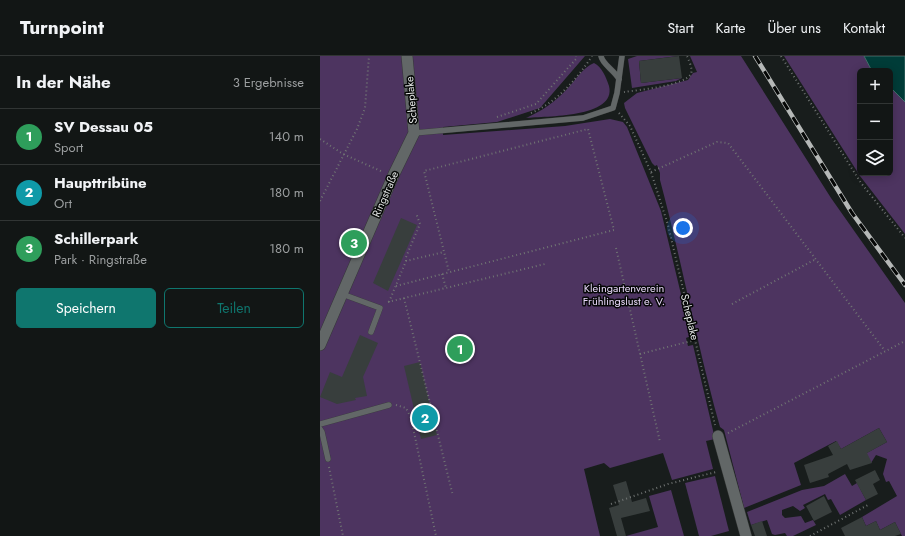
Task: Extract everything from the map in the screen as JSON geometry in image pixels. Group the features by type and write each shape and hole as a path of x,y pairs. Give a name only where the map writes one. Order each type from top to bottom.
{"street":[{"name":"Scheplake","path":"407,56 414,133"},
{"name":"Ringstraße","path":"320,345 394,174 414,133"},
{"path":"718,436 746,536"}],"lane":[{"path":"601,56 605,64 615,71 619,79"},
{"path":"613,108 617,93 622,56"},
{"name":"Scheplake","path":"414,133 583,118 613,108"},
{"path":"342,294 380,308 371,332"},
{"path":"320,424 389,405"},
{"path":"320,429 328,459"}],"path":[{"path":"320,201 357,129 365,108 369,56"},
{"path":"499,126 497,116 536,104 567,70 576,59 576,56"},
{"path":"530,114 543,108 552,101 576,78 592,56"},
{"path":"617,93 673,84 686,79 692,70 687,56"},
{"path":"781,56 862,183 905,238"},
{"name":"Scheplake","path":"613,108 630,126 651,172 668,225 718,436"},
{"path":"396,286 614,230 588,129 424,171 449,272"},
{"path":"320,139 343,154 380,172 394,174"},
{"path":"651,172 717,142 728,144 885,351"},
{"path":"388,302 396,286 420,224 416,213"},
{"path":"616,248 660,442"},
{"path":"406,261 444,252"},
{"path":"732,304 816,259"},
{"path":"380,308 388,302 545,264"},
{"path":"442,274 446,288"},
{"path":"404,298 453,496"},
{"path":"640,354 695,340"},
{"path":"718,436 733,431 905,341"},
{"path":"389,405 394,404 406,408 411,418 436,536"},
{"path":"328,459 343,536"},
{"path":"611,504 668,484 727,470"},
{"path":"810,536 868,505"}],"green space":[{"name":"Kleingartenverein Frühlingslust e. V.","path":"320,56 585,56 540,108 497,122 443,127 443,135 565,126 610,119 623,122 627,127 661,211 691,336 686,338 688,346 693,345 715,439 706,441 713,469 672,480 663,453 610,468 604,463 584,469 600,536 320,536"},
{"path":"637,56 678,56 639,61 641,83 682,78 676,81 632,88 628,59"},
{"path":"690,56 741,56 831,198 905,303 905,536 902,536 895,522 880,530 876,521 866,526 862,517 897,496 889,481 886,482 883,474 887,459 876,455 871,463 863,455 887,442 879,428 841,449 836,441 794,463 801,485 744,508 724,430 720,427 712,396 660,180 660,173 657,165 655,166 652,163 625,108 624,103 637,93 688,80 693,73 697,72"},
{"path":"784,56 864,56 870,68 857,68 857,171"},
{"path":"594,63 605,76 609,86 609,96 602,104 591,110 578,113 526,118 553,102 583,71"},
{"path":"893,90 905,102 905,234 860,176 893,176"},
{"path":"845,474 852,486 857,483 866,500 840,515 831,499 828,500 825,494 803,505 805,508 800,511 793,506 782,510 782,515 785,518 801,516 805,523 813,520 816,525 793,536 787,536 785,533 775,535 772,534 767,520 751,525 747,512 802,490 824,486"},
{"path":"715,476 729,531 711,536 699,536 685,483"},
{"path":"671,490 684,536 626,536 658,527 649,496"}],"water":[{"path":"864,56 905,56 905,102 893,90 893,68 870,68"}],"building":[{"path":"679,56 682,78 641,83 639,61"},
{"path":"401,218 417,225 388,291 373,283"},
{"path":"360,335 378,343 363,377 367,396 337,404 320,397 330,372 342,377"},
{"path":"420,362 437,435 421,439 404,366"},
{"path":"879,428 887,442 867,453 872,463 850,470 847,464 828,474 829,477 810,483 804,465 833,455 828,446 837,441 841,449"},
{"path":"875,470 880,480 873,484 878,494 866,500 855,480"},
{"path":"626,481 632,502 646,498 650,511 621,518 626,536 617,536 609,508 619,505 613,485"},
{"path":"824,496 832,512 814,521 806,506"},
{"path":"862,517 866,526 876,521 880,530 895,522 901,534 895,536 845,536 841,528"},
{"path":"762,521 767,536 755,536 751,525"}],"railway":[{"path":"755,56 852,213 905,285"}],"place":[{"name":"Schillerpark","path":"354,243"},
{"name":"SV Dessau 05","path":"460,349"},
{"name":"Haupttribüne","path":"425,418"}]}
